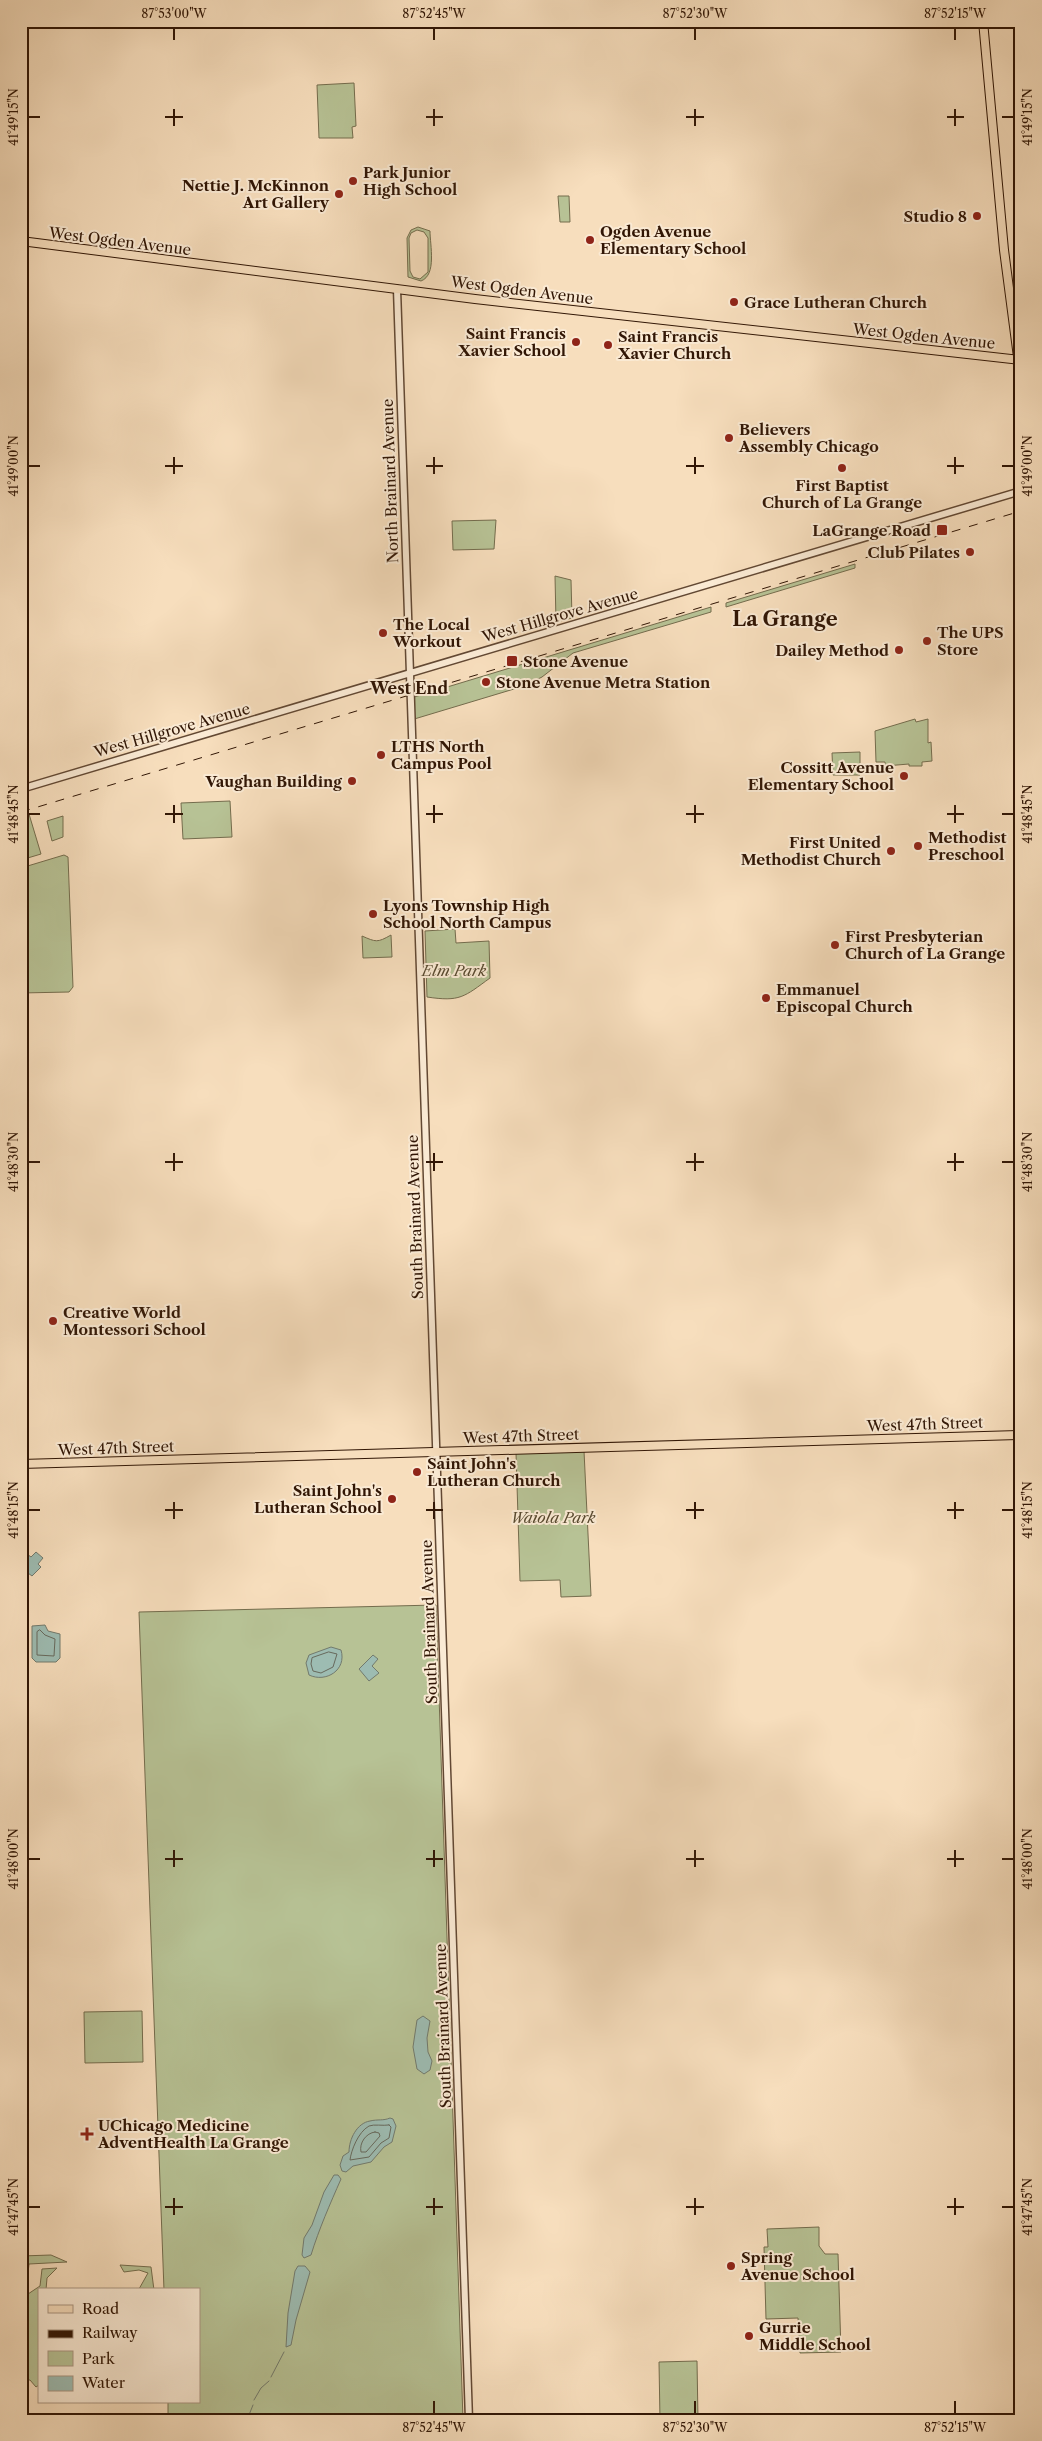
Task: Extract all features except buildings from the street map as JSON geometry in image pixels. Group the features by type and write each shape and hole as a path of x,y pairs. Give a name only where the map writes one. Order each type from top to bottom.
{"main road":[{"path":"983,21 1004,250 1020,360 1021,380"},
{"name":"West Ogden Avenue","path":"21,241 397,289 1020,360"},
{"name":"West 47th Street","path":"21,1464 1021,1435"}],"street":[{"name":"North Brainard Avenue","path":"397,289 410,673"},
{"name":"West Hillgrove Avenue","path":"21,789 1021,491"},
{"name":"South Brainard Avenue","path":"410,673 469,2420"}],"green space":[{"path":"354,83 356,126 352,127 353,138 319,138 317,85"},
{"path":"558,196 569,196 570,222 560,222"},
{"path":"418,227 430,231 431,266 426,278 421,281 408,277 407,238 411,230","holes":["417,230 424,232 428,238 428,272 420,279 413,277 410,271 409,238 411,233"]},
{"path":"496,520 494,549 453,550 452,521"},
{"path":"855,564 855,568 726,607 726,603"},
{"path":"555,576 571,580 572,618 556,622"},
{"path":"711,607 711,612 573,653 542,677 524,686 411,720 411,698"},
{"path":"915,719 916,722 928,719 928,743 931,742 932,761 922,762 922,766 909,766 909,764 885,766 885,762 876,762 875,731"},
{"path":"860,752 860,775 833,775 832,753"},
{"path":"230,801 232,837 183,839 181,803"},
{"path":"29,814 41,854 21,860 21,816"},
{"path":"63,816 63,837 52,841 47,821"},
{"path":"64,855 68,857 73,987 69,992 21,993 21,868"},
{"name":"Elm Park","path":"455,929 456,943 489,941 490,978 467,994 455,998 427,997 425,931"},
{"path":"391,935 392,957 363,958 362,936 377,941"},
{"name":"Waiola Park","path":"584,1451 591,1596 561,1597 560,1580 520,1581 516,1453"},
{"path":"436,1605 463,2420 168,2420 168,2404 200,2404 200,2288 164,2288 139,1612"},
{"path":"142,2011 143,2062 85,2063 84,2012"},
{"path":"819,2227 819,2246 825,2254 838,2254 841,2352 800,2353 798,2318 766,2319 764,2247 768,2247 767,2229"},
{"path":"51,2255 67,2262 29,2264 28,2273 21,2273 21,2256"},
{"path":"120,2265 151,2267 154,2288 140,2288 148,2273 139,2270 124,2272"},
{"path":"57,2268 47,2278 46,2288 38,2288 38,2386 36,2387 30,2380 21,2380 21,2306 27,2302 28,2294 40,2286 42,2269"},
{"path":"697,2361 698,2420 660,2420 659,2362"}],"water":[{"path":"36,1552 43,1558 38,1564 41,1567 32,1576 28,1573 24,1578 21,1576 21,1560 27,1554 31,1557"},
{"path":"45,1625 48,1631 60,1634 60,1658 56,1662 36,1662 32,1658 32,1626"},
{"path":"331,1647 341,1650 342,1657 338,1669 328,1676 316,1677 309,1675 306,1663 309,1655"},
{"path":"373,1655 378,1659 372,1666 379,1673 369,1681 359,1669"},
{"path":"423,2016 430,2021 427,2038 428,2052 432,2061 430,2070 424,2074 417,2069 413,2047 417,2020"},
{"path":"393,2119 396,2126 392,2142 384,2147 371,2162 353,2166 346,2172 342,2171 340,2165 343,2156 349,2152 350,2142 358,2128 365,2122"},
{"path":"334,2175 338,2175 341,2179 311,2255 304,2258 302,2255 304,2238 312,2225 324,2192"},
{"path":"298,2266 305,2266 310,2272 291,2345 286,2347 288,2313 295,2271"}],"waterway":[{"path":"271,2377 284,2352"},
{"path":"254,2400 261,2388 269,2381"},
{"path":"247,2420 253,2405"}],"railway":[{"path":"21,812 1021,511"}],"place":[{"name":"Park Junior High School","path":"353,181"},
{"name":"Nettie J. McKinnon Art Gallery","path":"339,194"},
{"name":"Studio 8","path":"977,216"},
{"name":"Ogden Avenue Elementary School","path":"590,240"},
{"name":"Grace Lutheran Church","path":"734,302"},
{"name":"Saint Francis Xavier School","path":"576,342"},
{"name":"Saint Francis Xavier Church","path":"608,345"},
{"name":"Believers Assembly Chicago","path":"729,438"},
{"name":"First Baptist Church of La Grange","path":"842,468"},
{"name":"LaGrange Road","path":"942,530"},
{"name":"Club Pilates","path":"970,552"},
{"name":"The Local Workout","path":"383,633"},
{"name":"The UPS Store","path":"927,641"},
{"name":"Dailey Method","path":"899,650"},
{"name":"Stone Avenue","path":"512,661"},
{"name":"Stone Avenue Metra Station","path":"486,682"},
{"name":"LTHS North Campus Pool","path":"381,755"},
{"name":"Cossitt Avenue Elementary School","path":"904,776"},
{"name":"Vaughan Building","path":"352,781"},
{"name":"Methodist Preschool","path":"918,846"},
{"name":"First United Methodist Church","path":"891,851"},
{"name":"Lyons Township High School North Campus","path":"373,914"},
{"name":"First Presbyterian Church of La Grange","path":"835,945"},
{"name":"Emmanuel Episcopal Church","path":"766,998"},
{"name":"Creative World Montessori School","path":"53,1321"},
{"name":"Saint John's Lutheran Church","path":"417,1472"},
{"name":"Saint John's Lutheran School","path":"392,1499"},
{"name":"UChicago Medicine AdventHealth La Grange","path":"87,2134"},
{"name":"Spring Avenue School","path":"731,2266"},
{"name":"Gurrie Middle School","path":"749,2336"}],"district":[{"name":"La Grange","path":"785,619"},
{"name":"West End","path":"409,688"}]}
